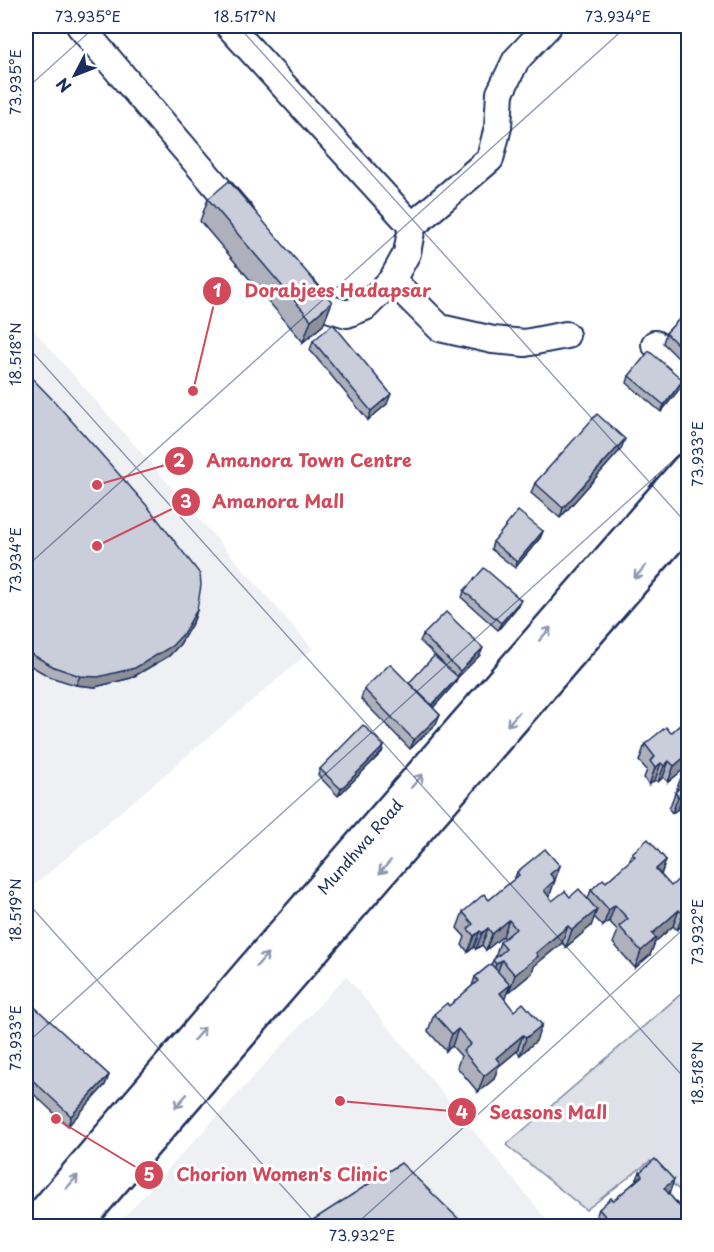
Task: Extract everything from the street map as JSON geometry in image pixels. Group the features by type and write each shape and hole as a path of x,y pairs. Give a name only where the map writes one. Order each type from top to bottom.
{"highway":[{"name":"Mundhwa Road","path":"34,1227 260,962 688,470"},
{"name":"Mundhwa Road","path":"73,1227 688,516"}],"street":[{"path":"80,26 256,233"},
{"path":"229,26 412,226"},
{"path":"286,269 317,305 347,314 365,307 392,280 407,253 412,226 490,159 498,127 500,93 516,60 548,26"},
{"path":"392,280 440,328 493,340 525,343 566,336"},
{"path":"655,344 688,375"}],"shaded area":[{"path":"26,321 313,649 26,892"},
{"path":"346,976 552,1226 116,1226"},
{"path":"688,988 688,1199 650,1161 586,1210 506,1145"}],"building":[{"path":"229,181 332,302 311,320 208,199"},
{"path":"688,310 688,355 666,333"},
{"path":"333,324 391,394 371,411 313,341"},
{"path":"649,351 683,380 664,405 629,376"},
{"path":"26,372 148,507 200,574 201,585 197,610 183,634 172,646 135,668 98,677 80,676 54,667 26,651"},
{"path":"597,414 625,439 563,508 535,483"},
{"path":"518,511 543,531 517,562 493,542"},
{"path":"484,568 521,600 501,623 464,591"},
{"path":"446,612 483,648 460,671 423,635"},
{"path":"434,656 458,677 432,705 409,683"},
{"path":"390,664 440,715 414,740 364,689"},
{"path":"688,718 688,754 674,766 669,761 664,766 661,763 655,768 650,761 655,757 645,744 666,727 671,733"},
{"path":"363,725 384,746 341,789 320,769"},
{"path":"688,769 688,781 682,775"},
{"path":"688,781 688,798 684,792 678,797 675,792"},
{"path":"648,839 666,860 656,869 671,886 680,878 688,888 688,909 683,914 679,910 652,934 656,938 641,951 619,926 628,919 615,905 609,910 591,890 603,879 606,882 635,856 632,853"},
{"path":"545,849 560,866 550,874 555,880 544,890 552,901 565,891 570,897 579,889 597,910 572,930 568,926 536,953 538,956 515,975 502,960 496,964 493,960 506,949 500,942 516,929 509,920 492,934 488,928 474,936 468,929 473,924 463,912 484,894 489,900 519,875 517,872"},
{"path":"491,964 510,985 500,993 514,1011 523,1003 542,1025 526,1038 523,1035 496,1058 500,1063 484,1076 463,1051 471,1044 458,1029 452,1034 434,1014 447,1003 449,1006 478,981 475,977"},
{"path":"27,1000 109,1075 71,1116 26,1074"},
{"path":"655,1159 674,1180 664,1188 679,1206 688,1198 688,1227 625,1227 623,1224 620,1227 614,1227 599,1209 611,1198 613,1201 642,1176 640,1172"},
{"path":"401,1163 467,1227 302,1227"}],"place":[{"name":"Dorabjees Hadapsar","path":"193,391"},
{"name":"Amanora Town Centre","path":"97,485"},
{"name":"Amanora Mall","path":"97,546"},
{"name":"Seasons Mall","path":"340,1101"},
{"name":"Chorion Women's Clinic","path":"56,1119"}]}
